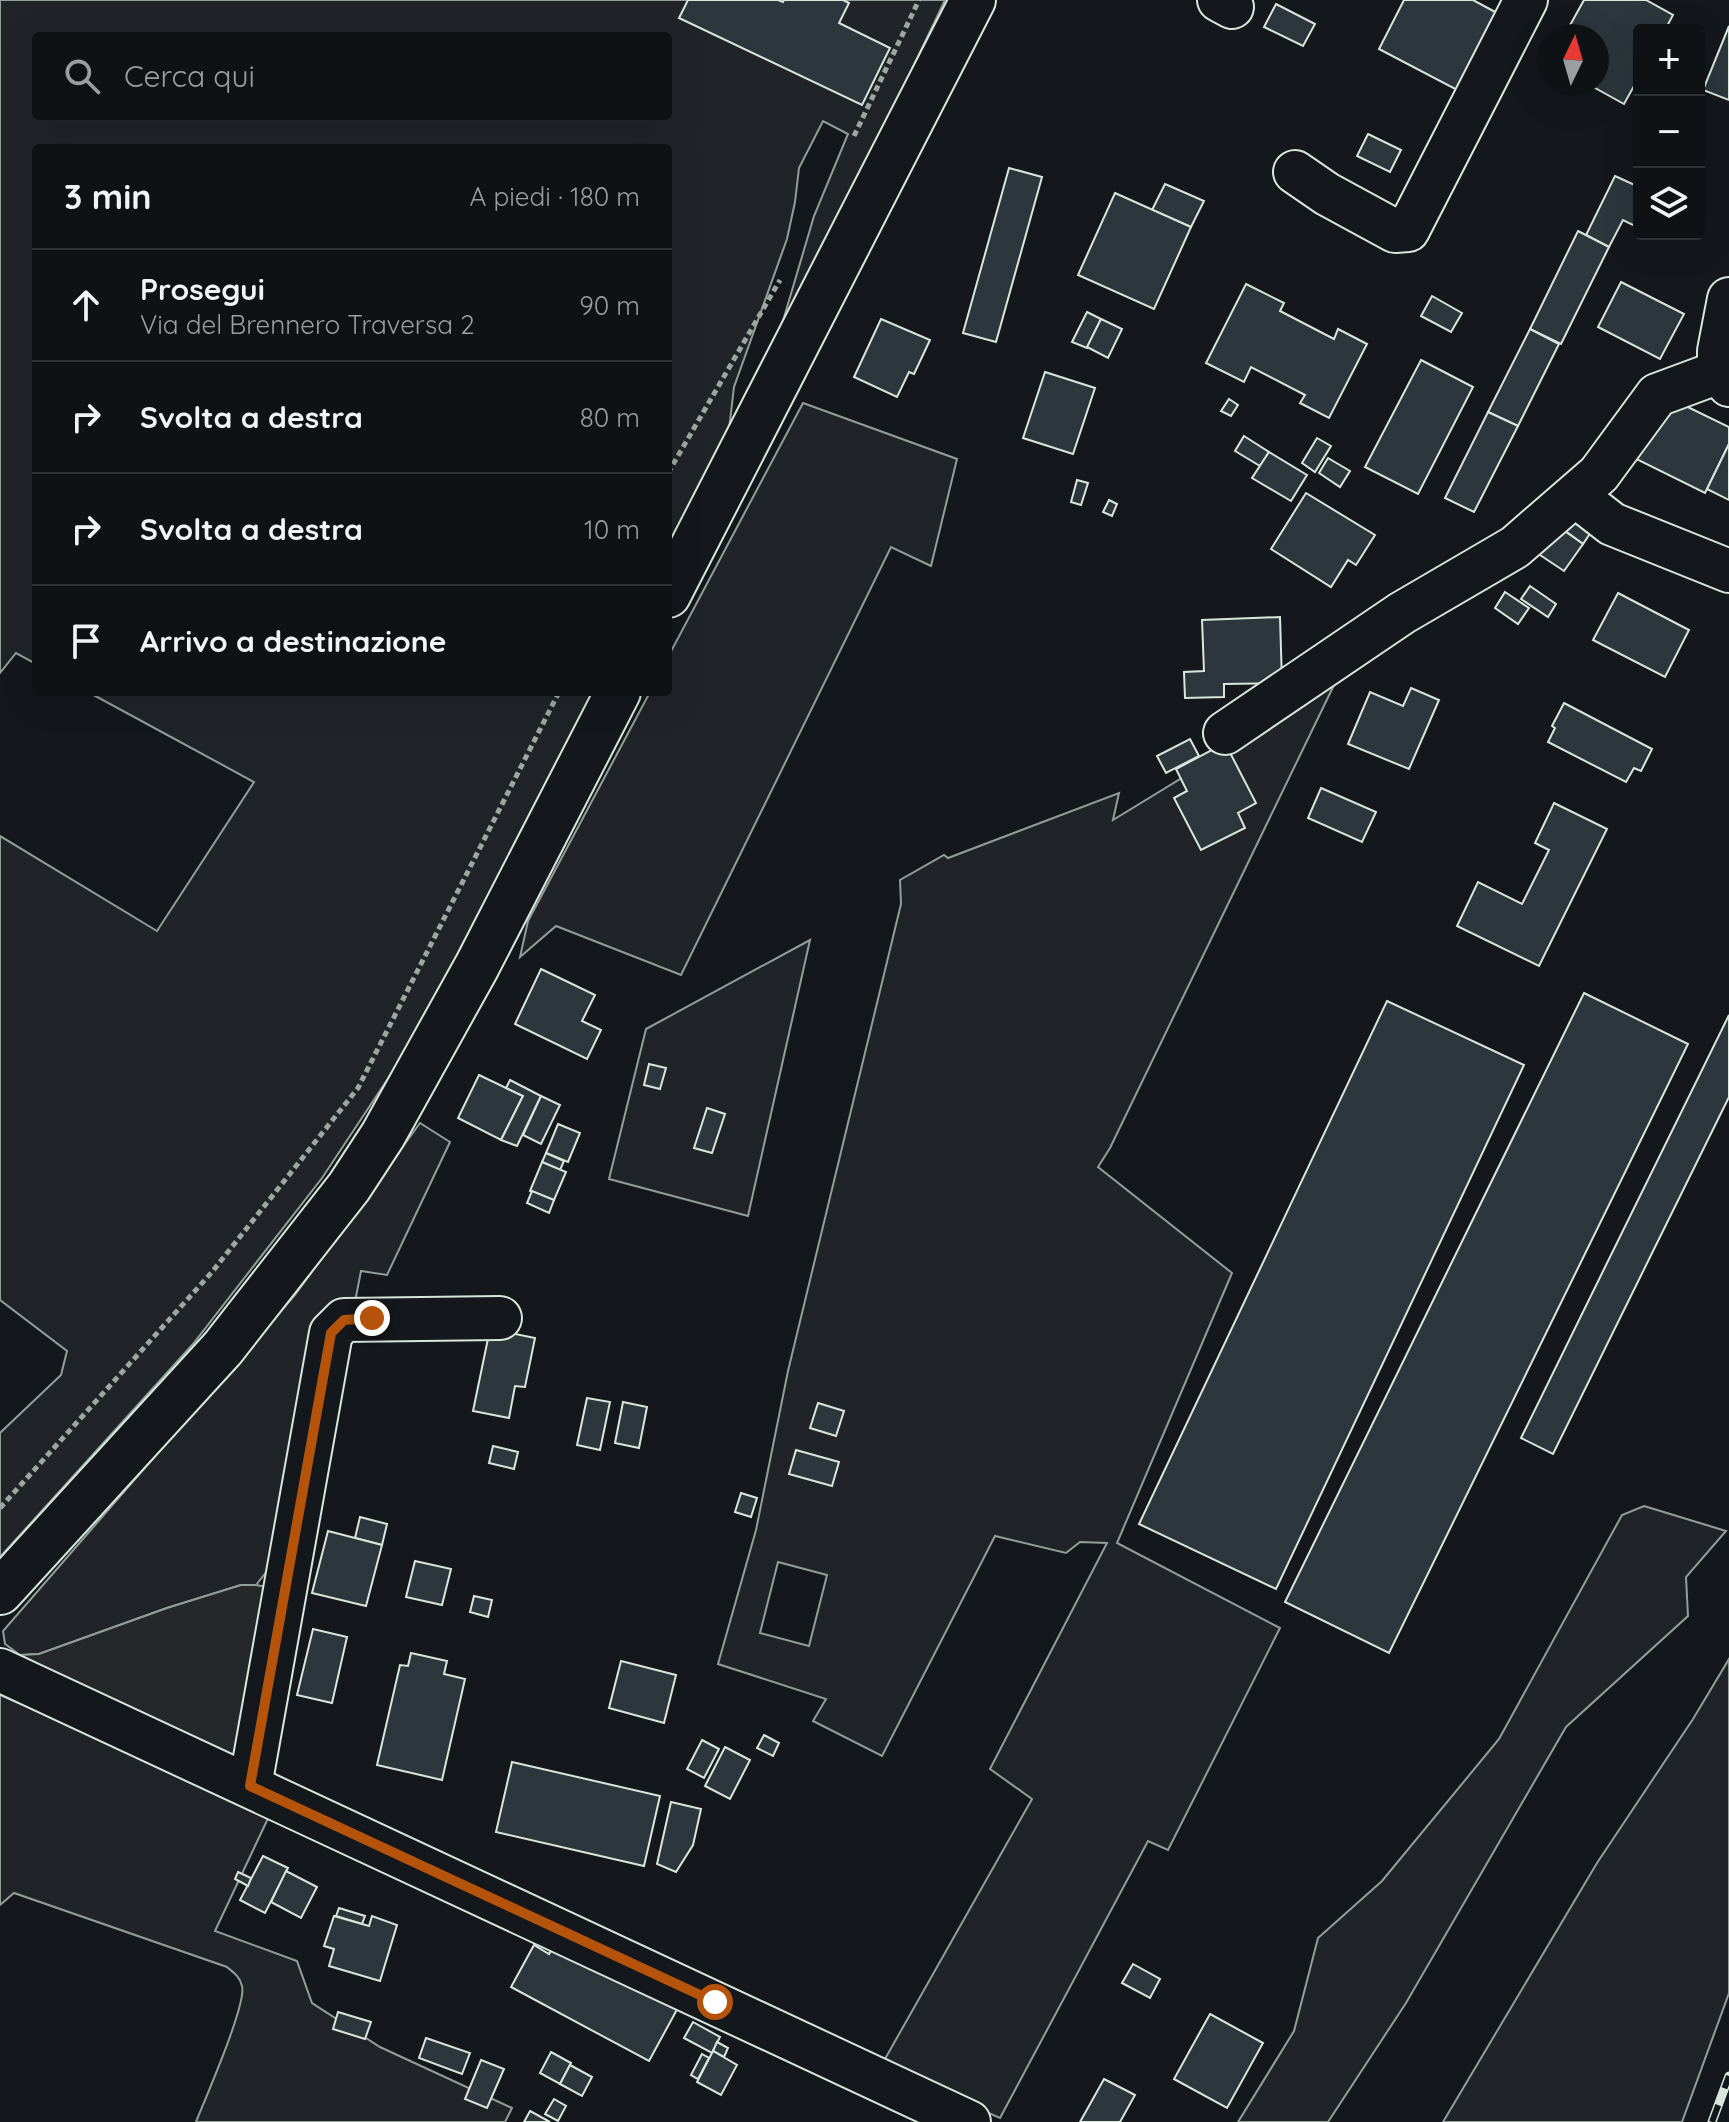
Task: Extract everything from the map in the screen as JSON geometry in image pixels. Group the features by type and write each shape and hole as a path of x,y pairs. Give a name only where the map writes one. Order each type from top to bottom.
{"main road":[{"path":"672,587 973,0"},
{"path":"0,1592 223,1348 349,1187 383,1135 477,966 616,696"}],"street":[{"path":"1295,172 1327,194 1395,231 1408,230 1526,0"},
{"path":"1225,733 1402,613 1515,547 1599,474 1657,395 1724,379 1719,351 1729,299"},
{"path":"1576,496 1612,524 1729,571"},
{"path":"250,1786 331,1333 344,1320 500,1318"},
{"path":"0,1670 969,2122"}],"path":[{"path":"848,147 919,0"},
{"path":"672,466 785,271"},
{"path":"0,1508 212,1272 358,1088 557,696"}],"shaded area":[{"path":"0,0 945,0 769,368 814,216 848,134 823,121 799,168 787,239 734,387 728,438 672,543 672,144 32,144 32,662 16,653 0,673"},
{"path":"803,403 957,459 931,566 891,547 681,975 556,926 520,957 528,921 648,696 672,696 672,649"},
{"path":"1334,685 1110,1148 1098,1167 1232,1273 1117,1543 1280,1628 1168,1850 1148,1841 1000,2118 881,2066 1032,1799 990,1769 1107,1543 1080,1542 1066,1553 995,1536 882,1756 813,1721 826,1699 718,1664 756,1530 788,1371 901,904 900,880 944,855 948,858 1119,793 1113,820","holes":["778,1562 827,1575 809,1646 760,1633"]},
{"path":"95,696 592,696 465,946 393,1071 322,1178 193,1344 0,1557 0,1433 61,1375 67,1351 0,1300 0,836 157,931 254,782"},
{"path":"810,940 748,1216 609,1179 646,1029"},
{"path":"420,1123 450,1142 387,1275 361,1271 353,1312 271,1566 256,1585 241,1585 167,1608 39,1654 20,1655 5,1644 3,1631 295,1295"},
{"path":"1644,1506 1726,1531 1686,1577 1688,1616 1566,1727 1406,2003 1328,2122 1238,2122 1294,2031 1318,1938 1382,1881 1499,1739 1622,1515"},
{"path":"241,1585 298,1593 261,1776 20,1655 39,1654"},
{"path":"1729,1659 1729,1993 1682,2122 1443,2122 1597,1863"},
{"path":"0,1695 271,1812 215,1931 297,1961 312,2003 380,2047 512,2108 505,2122 196,2122 232,2031 242,1996 241,1983 227,1967 14,1893 0,1905"}],"building":[{"path":"688,0 843,0 849,3 839,23 890,48 862,105 679,18"},
{"path":"1404,0 1473,0 1499,14 1459,91 1379,49"},
{"path":"1584,0 1646,0 1673,15 1668,24 1633,24 1633,88 1624,104 1609,96 1609,24 1571,24"},
{"path":"1276,4 1315,24 1303,46 1264,27"},
{"path":"1729,26 1729,100 1705,91"},
{"path":"1368,134 1401,150 1390,172 1357,156"},
{"path":"1009,168 1042,177 996,342 963,333"},
{"path":"1615,176 1633,184 1633,225 1623,220 1609,247 1586,235"},
{"path":"1165,184 1204,201 1191,227 1152,210"},
{"path":"1115,193 1191,227 1154,309 1078,275"},
{"path":"1578,231 1609,247 1561,344 1530,329"},
{"path":"1621,282 1684,314 1660,359 1598,327"},
{"path":"1246,284 1284,303 1280,311 1334,339 1338,329 1367,344 1329,418 1300,403 1305,395 1251,367 1244,382 1206,363"},
{"path":"1432,296 1462,313 1451,332 1421,316"},
{"path":"1087,312 1101,319 1087,348 1072,342"},
{"path":"881,319 930,340 914,374 909,372 897,397 854,377"},
{"path":"1101,319 1122,329 1108,358 1087,347"},
{"path":"1530,329 1559,344 1518,426 1488,412"},
{"path":"1421,360 1473,387 1418,494 1365,467"},
{"path":"1045,372 1095,388 1073,454 1023,438"},
{"path":"1661,394 1729,427 1729,444 1705,493 1620,451"},
{"path":"1229,399 1238,405 1231,416 1221,411"},
{"path":"1488,412 1518,426 1474,512 1445,498"},
{"path":"1244,436 1269,452 1260,466 1235,451"},
{"path":"1317,438 1331,446 1315,472 1302,463"},
{"path":"1729,444 1729,500 1707,489"},
{"path":"1269,452 1307,475 1291,501 1252,478"},
{"path":"1328,458 1350,471 1340,487 1319,473"},
{"path":"1077,480 1088,483 1081,505 1071,502"},
{"path":"1306,493 1375,535 1356,565 1348,560 1331,587 1271,549"},
{"path":"1109,500 1117,504 1112,516 1103,512"},
{"path":"1567,516 1591,532 1583,544 1560,527"},
{"path":"1552,522 1583,544 1564,571 1534,551"},
{"path":"1530,586 1556,604 1548,617 1521,599"},
{"path":"1505,592 1529,608 1518,624 1495,608"},
{"path":"1618,593 1689,630 1665,677 1593,640"},
{"path":"1280,617 1282,683 1224,684 1224,697 1185,698 1184,672 1204,671 1202,620"},
{"path":"1411,688 1439,700 1409,769 1348,744 1370,692 1403,706"},
{"path":"1564,703 1652,749 1641,771 1634,768 1626,782 1548,742"},
{"path":"1190,739 1199,756 1166,773 1157,756"},
{"path":"1225,743 1256,803 1238,813 1245,828 1201,850 1174,798 1187,791 1176,769"},
{"path":"1321,788 1376,812 1362,842 1308,818"},
{"path":"1554,803 1607,829 1539,966 1457,926 1478,882 1522,904 1549,850 1535,843"},
{"path":"541,969 595,995 582,1021 601,1030 587,1059 515,1024"},
{"path":"1584,993 1688,1044 1389,1653 1285,1602"},
{"path":"1387,1001 1524,1065 1276,1589 1139,1524"},
{"path":"1729,1015 1729,1097 1553,1454 1521,1438"},
{"path":"649,1064 666,1068 660,1089 644,1085"},
{"path":"479,1075 523,1096 501,1140 458,1118"},
{"path":"510,1080 541,1096 517,1146 501,1140 523,1096 506,1088"},
{"path":"541,1096 560,1105 541,1144 523,1135"},
{"path":"707,1108 725,1114 712,1153 694,1148"},
{"path":"558,1124 580,1133 568,1162 546,1153"},
{"path":"546,1153 564,1161 560,1170 542,1162"},
{"path":"542,1162 566,1172 554,1200 530,1191"},
{"path":"532,1191 554,1200 549,1213 527,1203"},
{"path":"490,1329 535,1338 525,1387 515,1386 509,1418 473,1411"},
{"path":"587,1398 610,1402 600,1450 577,1445"},
{"path":"623,1402 647,1407 639,1448 615,1443"},
{"path":"818,1403 844,1411 836,1436 810,1428"},
{"path":"493,1446 518,1452 514,1469 489,1463"},
{"path":"796,1450 839,1462 832,1486 789,1474"},
{"path":"741,1493 757,1498 751,1517 735,1512"},
{"path":"360,1517 387,1524 382,1545 355,1538"},
{"path":"328,1531 382,1545 366,1606 312,1593"},
{"path":"415,1561 451,1569 442,1605 406,1597"},
{"path":"474,1596 492,1600 488,1617 470,1612"},
{"path":"313,1629 347,1637 332,1703 297,1695"},
{"path":"411,1653 447,1661 444,1674 465,1679 442,1780 377,1765 400,1665 408,1666"},
{"path":"621,1661 676,1675 664,1723 609,1708"},
{"path":"764,1735 779,1743 773,1756 757,1748"},
{"path":"702,1740 719,1749 704,1778 687,1769"},
{"path":"725,1747 750,1760 730,1799 705,1786"},
{"path":"512,1762 660,1796 644,1866 496,1832"},
{"path":"671,1802 701,1809 693,1845 676,1872 657,1864"},
{"path":"263,1856 288,1868 265,1913 240,1900"},
{"path":"286,1871 317,1887 301,1918 271,1902"},
{"path":"238,1872 251,1878 248,1886 235,1879"},
{"path":"339,1908 365,1916 362,1924 336,1916"},
{"path":"334,1916 369,1926 372,1916 397,1925 380,1981 329,1966 334,1949 324,1946"},
{"path":"557,1939 680,2004 649,2061 511,1987 534,1945 549,1954"},
{"path":"1133,1964 1160,1979 1150,1998 1122,1983"},
{"path":"338,2012 371,2022 365,2039 333,2029"},
{"path":"1210,2014 1263,2043 1227,2108 1174,2079"},
{"path":"693,2022 720,2037 712,2053 684,2038"},
{"path":"426,2038 470,2053 462,2074 419,2058"},
{"path":"717,2042 728,2048 724,2057 713,2051"},
{"path":"713,2051 737,2065 721,2095 697,2082"},
{"path":"551,2052 571,2063 560,2084 540,2073"},
{"path":"702,2054 709,2058 698,2079 691,2075"},
{"path":"481,2060 504,2069 487,2108 465,2099"},
{"path":"570,2065 592,2077 582,2096 560,2084"},
{"path":"1104,2079 1135,2095 1120,2122 1080,2122"},
{"path":"554,2099 566,2106 558,2121 545,2114"},
{"path":"530,2111 550,2122 524,2122"}],"railway":[{"path":"1712,2122 1729,2076"}],"route":[{"path":"372,1318 344,1320 331,1333 250,1786 715,2002"}]}
